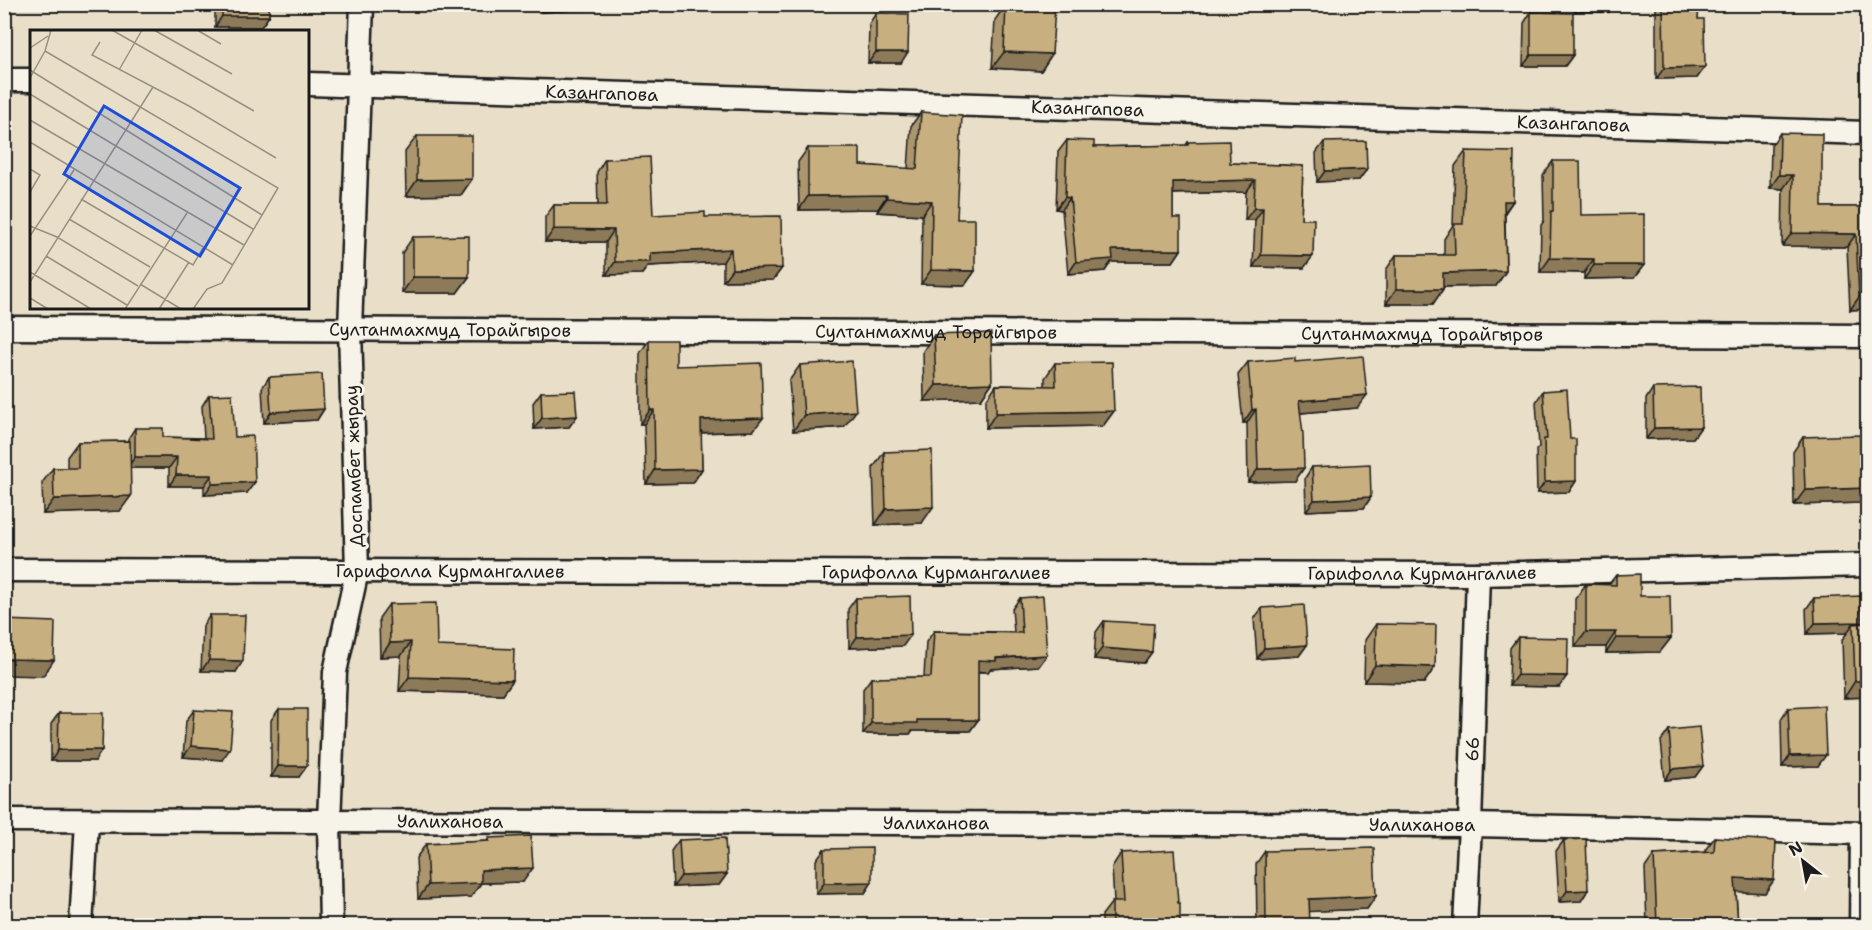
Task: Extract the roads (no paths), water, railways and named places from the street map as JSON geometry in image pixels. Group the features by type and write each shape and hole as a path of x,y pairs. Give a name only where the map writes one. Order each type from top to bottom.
{"street":[{"name":"Доспамбет жырау","path":"331,926 329,822 334,672 357,571 350,329 362,4"},
{"path":"4,80 30,80"},
{"name":"Казангапова","path":"309,84 1868,133"},
{"name":"Султанмахмуд Торайгыров","path":"4,328 1868,336"},
{"name":"Гарифолла Курмангалиев","path":"4,570 1478,574 1868,565"},
{"name":"66","path":"1465,926 1478,574"},
{"name":"Уалиханова","path":"4,820 1470,825 1865,833"},
{"path":"81,926 87,821"},
{"path":"1861,926 1865,833"}]}
